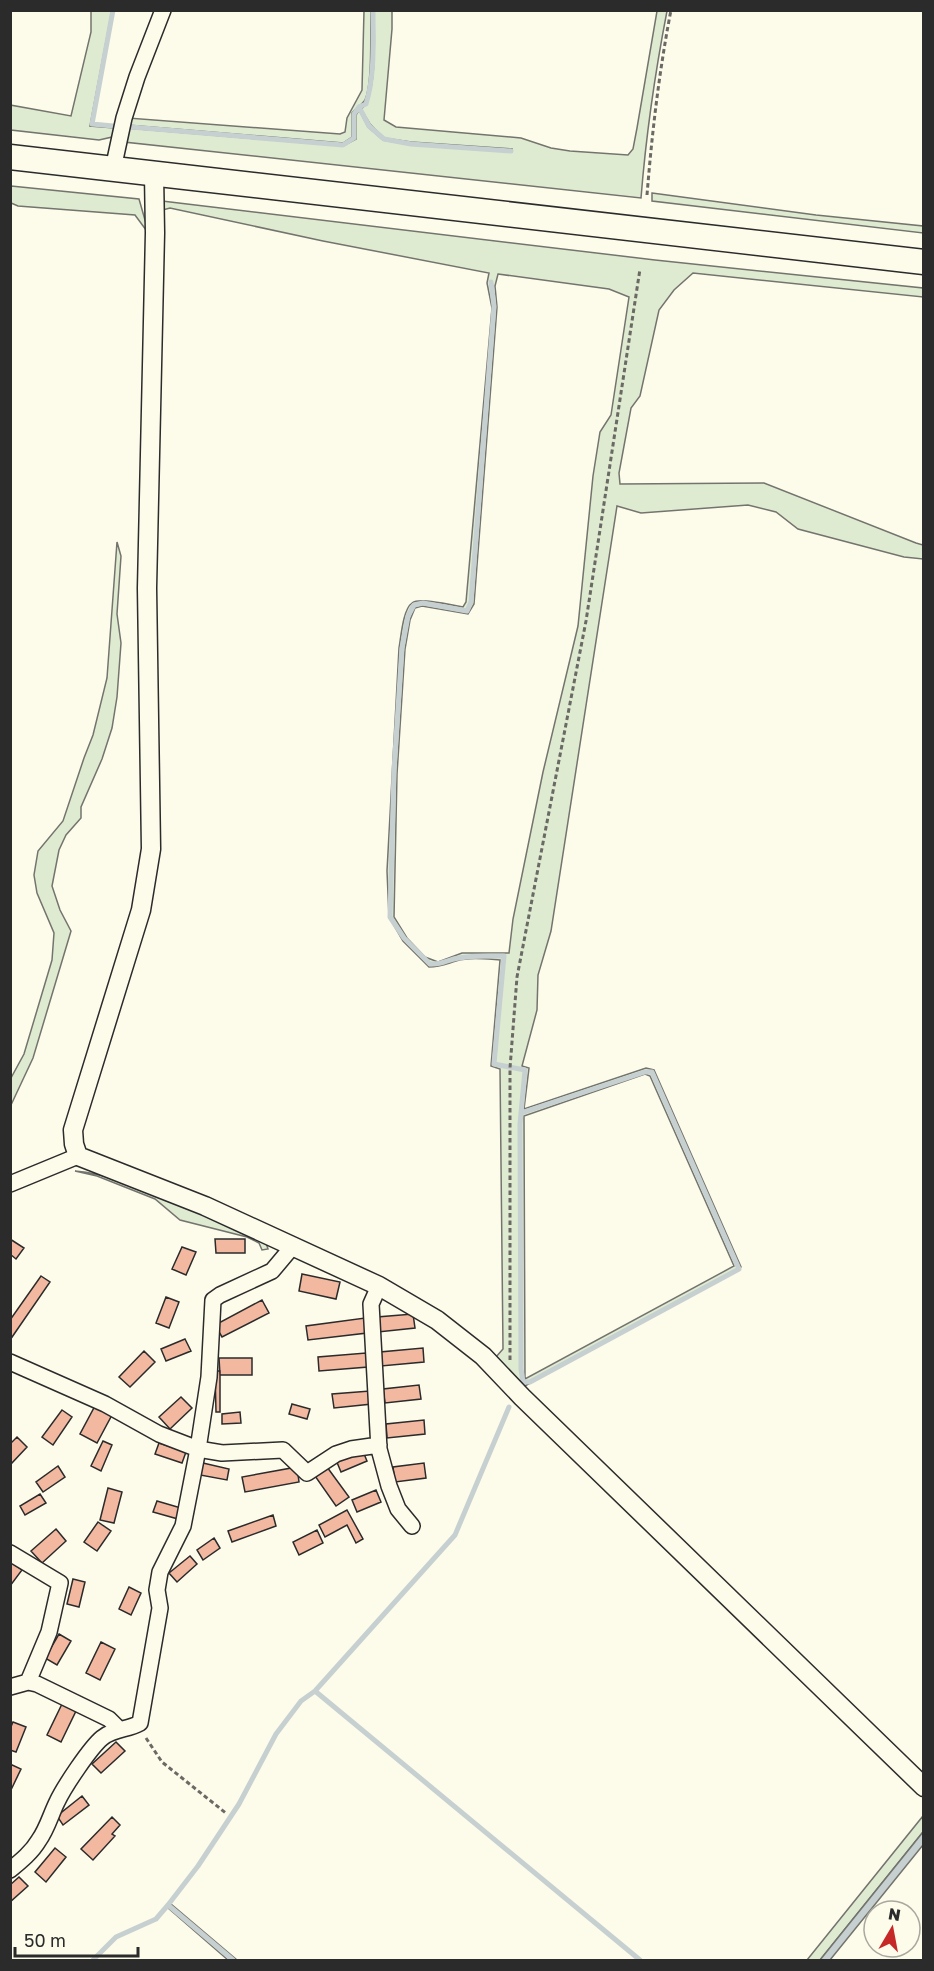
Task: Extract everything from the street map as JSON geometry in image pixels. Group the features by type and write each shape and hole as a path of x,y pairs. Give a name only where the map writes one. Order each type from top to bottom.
{"highway":[{"path":"10,157 924,262"}],"street":[{"path":"113,169 124,118 137,76 163,10"},
{"path":"78,1156 73,1130 141,910 151,849 147,588 155,233 154,174"},
{"path":"10,1184 78,1156 205,1206 293,1246 378,1286 437,1320 483,1356 924,1787"},
{"path":"10,1870 25,1858 40,1839 58,1799 77,1769 102,1738 141,1723 160,1608 157,1590 160,1572 183,1526 198,1449 209,1377 213,1300 272,1271 293,1246"},
{"path":"378,1286 371,1304 379,1444 389,1486 398,1509 412,1526"},
{"path":"10,1362 105,1404 159,1434 198,1449 222,1453 283,1450 307,1473 336,1454 379,1444"},
{"path":"10,1553 60,1583 49,1632 28,1682"},
{"path":"10,1687 28,1682 37,1684 125,1728"}],"path":[{"path":"647,195 652,127 661,59 671,10"},
{"path":"508,1382 510,1354 510,1066 517,977 586,621 640,269"},
{"path":"125,1728 143,1733 162,1762 227,1814"}],"green space":[{"path":"392,10 384,120 396,127 521,138 551,148 628,155 633,149 657,11 667,11 651,104 641,198 124,142 127,128 343,146 356,139 356,115 359,110 368,127 383,140 411,145 512,152 512,149 384,138 370,124 361,109 366,102 373,78 374,11"},
{"path":"91,11 111,11 111,15 90,126 115,128 112,137 99,140 11,130 10,105 71,116 91,32"},
{"path":"364,11 371,11 368,92 365,100 352,113 352,137 343,143 127,125 128,118 340,134 345,132 347,118 362,90"},
{"path":"11,186 139,199 149,234 135,215 18,206 11,203"},
{"path":"652,193 816,215 923,226 923,233 652,201"},
{"path":"162,201 655,260 923,288 923,297 693,273 674,290 659,310 640,396 631,408 619,473 620,484 764,483 923,545 923,559 904,557 798,529 776,512 748,505 641,513 617,506 551,931 538,975 537,1010 522,1066 529,1068 524,1109 646,1068 654,1070 741,1267 523,1387 496,1357 503,1349 500,1069 491,1066 500,960 467,959 429,967 403,941 389,917 387,871 399,648 404,617 409,606 416,601 463,607 466,602 492,308 487,283 489,273 170,208 159,211","holes":["498,274 609,289 629,297 611,415 600,432 593,476 578,626 543,772 513,919 509,953 462,953 438,962 425,957 407,938 394,917 397,774 405,649 410,620 415,608 422,606 468,614 474,604 497,307 495,286","645,1074 650,1076 734,1266 525,1379 524,1116"]},
{"path":"117,542 121,556 117,614 121,643 112,728 102,759 81,807 81,818 66,835 59,850 52,886 60,910 71,931 33,1058 11,1105 11,1078 24,1054 52,960 54,933 37,893 34,875 38,851 63,821 93,735 107,678"},
{"path":"75,1171 116,1179 143,1189 266,1243 268,1249 262,1250 259,1243 247,1237 180,1220 155,1199 97,1176"},
{"path":"923,1816 923,1832 869,1899 862,1899 862,1908 820,1960 807,1960"},
{"path":"171,1904 237,1960 228,1960 168,1908"}],"shaded area":[{"path":"923,1832 923,1845 879,1899 869,1899"},
{"path":"862,1908 862,1920 830,1960 820,1960"}],"building":[{"path":"10,1239 24,1248 16,1259 10,1254"},
{"path":"215,1239 245,1239 245,1253 216,1253"},
{"path":"182,1247 196,1252 186,1275 172,1269"},
{"path":"302,1274 340,1282 336,1299 299,1291"},
{"path":"41,1276 50,1282 10,1340 10,1320"},
{"path":"166,1297 179,1302 169,1328 156,1323"},
{"path":"262,1300 269,1313 222,1337 215,1325"},
{"path":"413,1314 415,1328 378,1332 377,1317"},
{"path":"365,1318 367,1333 308,1340 306,1326"},
{"path":"185,1339 191,1351 166,1361 161,1349"},
{"path":"423,1348 424,1362 381,1366 380,1352"},
{"path":"144,1351 155,1362 130,1387 119,1377"},
{"path":"366,1353 368,1367 319,1371 318,1357"},
{"path":"219,1358 252,1358 252,1375 220,1375"},
{"path":"215,1371 220,1371 220,1412 216,1412"},
{"path":"419,1385 421,1399 385,1403 383,1389"},
{"path":"370,1391 372,1404 334,1408 332,1394"},
{"path":"181,1397 192,1408 170,1429 159,1417"},
{"path":"96,1404 113,1413 97,1443 80,1434"},
{"path":"292,1404 310,1409 307,1419 289,1414"},
{"path":"62,1410 72,1417 53,1445 42,1437"},
{"path":"240,1412 241,1423 222,1424 222,1414"},
{"path":"424,1420 425,1434 387,1438 386,1424"},
{"path":"17,1437 27,1447 10,1465 10,1444"},
{"path":"103,1441 112,1445 101,1471 91,1466"},
{"path":"159,1443 186,1452 182,1463 155,1454"},
{"path":"362,1449 367,1461 341,1472 336,1460"},
{"path":"203,1463 229,1469 227,1480 200,1475"},
{"path":"424,1463 426,1478 395,1482 393,1467"},
{"path":"58,1466 65,1477 43,1492 36,1482"},
{"path":"297,1467 299,1482 245,1492 242,1477"},
{"path":"327,1467 349,1497 336,1506 315,1476"},
{"path":"108,1488 122,1492 114,1523 100,1520"},
{"path":"376,1490 381,1502 357,1512 352,1500"},
{"path":"40,1494 46,1503 25,1515 20,1506"},
{"path":"157,1501 181,1508 178,1519 153,1512"},
{"path":"347,1510 363,1539 356,1543 347,1525 325,1537 319,1525"},
{"path":"273,1515 276,1526 232,1542 228,1531"},
{"path":"98,1522 111,1531 97,1551 84,1542"},
{"path":"56,1529 66,1541 42,1563 31,1551"},
{"path":"317,1530 323,1543 299,1555 293,1542"},
{"path":"214,1538 220,1548 203,1560 197,1550"},
{"path":"190,1556 197,1564 177,1582 169,1573"},
{"path":"12,1563 22,1570 10,1586 10,1565"},
{"path":"73,1579 85,1582 79,1607 67,1604"},
{"path":"129,1587 141,1593 131,1615 119,1609"},
{"path":"59,1634 71,1641 57,1665 45,1658"},
{"path":"101,1642 115,1649 100,1680 86,1673"},
{"path":"62,1704 76,1711 61,1742 47,1735"},
{"path":"13,1722 26,1727 16,1752 10,1750 10,1729"},
{"path":"116,1742 125,1751 101,1773 92,1764"},
{"path":"10,1764 21,1769 10,1792"},
{"path":"82,1796 89,1805 63,1825 57,1816"},
{"path":"112,1817 120,1825 112,1834 115,1836 93,1860 81,1849"},
{"path":"55,1848 66,1857 46,1882 35,1872"},
{"path":"19,1877 28,1886 10,1902 10,1885"}],"waterway":[{"path":"113,10 92,124 113,126"},
{"path":"373,10 371,81 366,104 359,107 369,126 384,139 411,144 511,151"},
{"path":"131,127 343,145 354,138 354,114 359,107"},
{"path":"491,282 494,306 471,602 467,611 423,603 414,605 408,616 402,648 394,770 390,917 404,938 430,964 470,956 504,956 494,1064 525,1070 520,1124 521,1369 523,1382 530,1382 739,1269 652,1072 645,1072 521,1113"},
{"path":"93,1960 116,1937 156,1919 168,1905 198,1866 239,1804 276,1734 301,1701 315,1691 455,1535 509,1407"},
{"path":"315,1691 640,1960"},
{"path":"168,1905 233,1960"}]}
